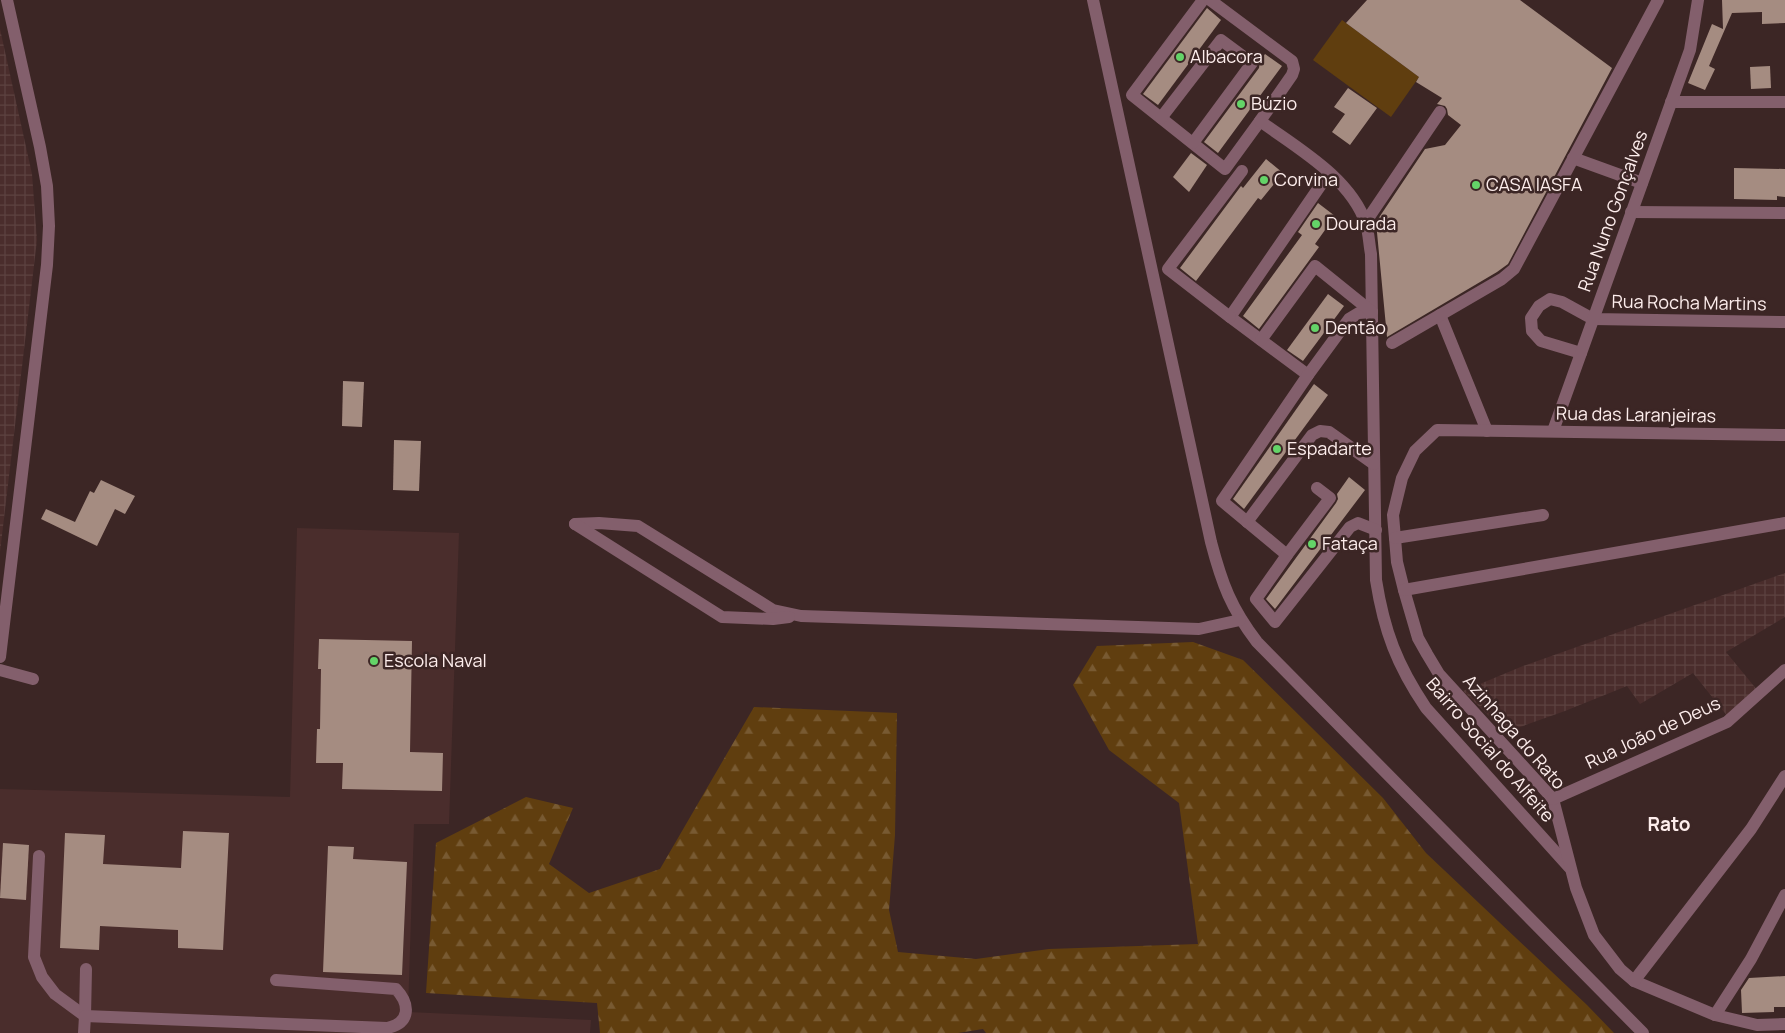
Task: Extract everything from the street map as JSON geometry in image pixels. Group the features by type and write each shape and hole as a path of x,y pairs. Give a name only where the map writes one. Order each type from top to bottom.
{"street":[{"path":"0,657 18,494 47,265 50,226 47,186 40,147 8,0"},
{"path":"1092,0 1210,542 1219,574 1240,620 1257,642 1642,1033"},
{"path":"1203,0 1132,95 1225,169 1292,75 1294,69 1292,61 1210,0"},
{"path":"1392,343 1502,279 1514,269 1658,0"},
{"name":"Rua Nuno Gonçalves","path":"1553,432 1690,50 1698,0"},
{"path":"1161,118 1221,40 1252,63 1193,143"},
{"path":"1671,102 1785,102"},
{"path":"1366,223 1440,112"},
{"name":"Bairro Social do Alfeite","path":"1260,121 1329,172 1352,197 1366,223 1371,254 1376,580 1381,612 1389,638 1410,685 1426,708 1448,735 1570,869"},
{"path":"1573,158 1642,183"},
{"path":"1242,171 1168,269 1308,375"},
{"path":"1230,317 1329,172"},
{"path":"1631,212 1785,213"},
{"path":"1261,340 1315,266 1372,312"},
{"path":"1581,352 1541,341 1532,331 1531,318 1539,306 1550,299 1562,302 1593,319"},
{"path":"1288,555 1222,501 1308,375 1349,319 1359,313 1372,312"},
{"path":"1440,315 1487,431"},
{"name":"Rua Rocha Martins","path":"1593,319 1785,322"},
{"name":"Azinhaga do Rato","path":"1487,431 1437,430 1415,450 1402,478 1393,515 1397,562 1418,638 1439,674 1552,799 1570,869 1594,935 1620,969 1634,981 1715,1015 1757,1029 1785,1024"},
{"path":"1247,522 1312,435 1320,431 1329,432 1374,464"},
{"name":"Rua das Laranjeiras","path":"1487,431 1785,435"},
{"path":"1317,488 1330,498 1256,600 1275,622 1350,527 1358,523 1376,530"},
{"path":"1395,538 1543,515"},
{"path":"801,616 773,610 638,526 599,523 575,524 722,617 773,619 801,616 1199,629 1240,620"},
{"path":"1404,590 1785,523"},
{"path":"0,670 33,679"},
{"name":"Rua João de Deus","path":"1552,799 1727,722 1785,670"},
{"path":"1634,981 1751,829 1785,776"},
{"path":"39,856 34,957 42,977 55,994 85,1016 387,1028 396,1026 403,1021 406,1013 406,1003 396,989 276,980"},
{"path":"1715,1015 1751,959 1785,895"},
{"path":"84,1033 86,969"}],"shaded area":[{"path":"0,29 32,174 37,240 0,552"},
{"name":"Escola Naval","path":"297,528 459,533 449,824 414,824 408,1012 591,1020 590,1033 0,1033 0,789 290,797"},
{"path":"1785,573 1785,617 1726,652 1758,691 1728,717 1693,673 1640,704 1627,686 1506,732 1463,691 1523,666"}],"green space":[{"path":"1342,20 1419,77 1391,117 1313,60"},
{"path":"1193,642 1243,660 1383,798 1426,853 1587,1005 1614,1033 986,1033 983,1029 958,1033 600,1033 597,1003 426,993 436,843 526,797 573,808 549,864 589,893 660,869 754,707 897,713 895,835 889,910 898,952 976,959 1049,949 1198,944 1179,803 1109,750 1073,685 1097,646"}],"building":[{"name":"CASA IASFA","path":"1367,0 1520,0 1612,68 1508,264 1387,337 1376,222 1425,149 1445,145 1461,125 1448,115 1445,106 1437,104 1442,98 1416,82 1419,77 1346,23"},
{"path":"1722,0 1785,0 1785,23 1762,24 1762,12 1732,13 1709,66 1715,69 1705,90 1688,83 1712,24 1723,29"},
{"name":"Albacora","path":"1207,8 1221,20 1158,105 1143,94"},
{"name":"Búzio","path":"1265,54 1282,66 1218,153 1204,142 1259,68 1260,61"},
{"path":"1770,66 1771,88 1751,89 1750,67"},
{"path":"1348,88 1377,108 1350,145 1332,132 1345,114 1334,107"},
{"path":"1191,153 1207,165 1189,192 1173,177"},
{"path":"1266,159 1283,173 1261,200 1258,198 1196,281 1180,268 1241,186 1243,188"},
{"path":"1734,168 1785,169 1785,197 1777,196 1777,200 1734,199"},
{"path":"1318,203 1335,216 1315,244 1319,247 1259,329 1243,316 1302,235 1298,232"},
{"name":"Dentão","path":"1328,294 1344,306 1303,361 1287,350"},
{"path":"343,381 364,382 362,427 342,426"},
{"name":"Espadarte","path":"1314,384 1328,395 1244,509 1233,499"},
{"path":"394,440 421,441 419,491 393,490"},
{"name":"Fataça","path":"1349,477 1365,490 1275,609 1266,599 1336,503 1338,499 1337,494"},
{"path":"101,480 135,496 125,514 115,509 97,546 41,519 46,509 75,522 90,491 94,493"},
{"path":"319,639 412,641 410,752 443,753 442,791 342,789 343,763 316,763 317,729 320,729 321,669 318,669"},
{"path":"183,831 229,833 223,950 178,948 178,930 100,926 99,950 60,948 65,833 105,835 103,864 181,868"},
{"path":"3,843 29,845 26,900 0,898"},
{"path":"328,846 354,847 353,859 407,862 402,975 323,972"},
{"path":"1785,976 1785,1007 1774,1007 1774,1012 1742,1013 1741,990 1749,978"}],"place":[{"name":"Albacora","path":"1180,57"},
{"name":"Búzio","path":"1241,104"},
{"name":"Corvina","path":"1264,180"},
{"name":"CASA IASFA","path":"1476,185"},
{"name":"Dourada","path":"1316,224"},
{"name":"Dentão","path":"1315,328"},
{"name":"Espadarte","path":"1277,449"},
{"name":"Fataça","path":"1312,544"},
{"name":"Escola Naval","path":"374,661"}],"district":[{"name":"Rato","path":"1669,824"}]}
